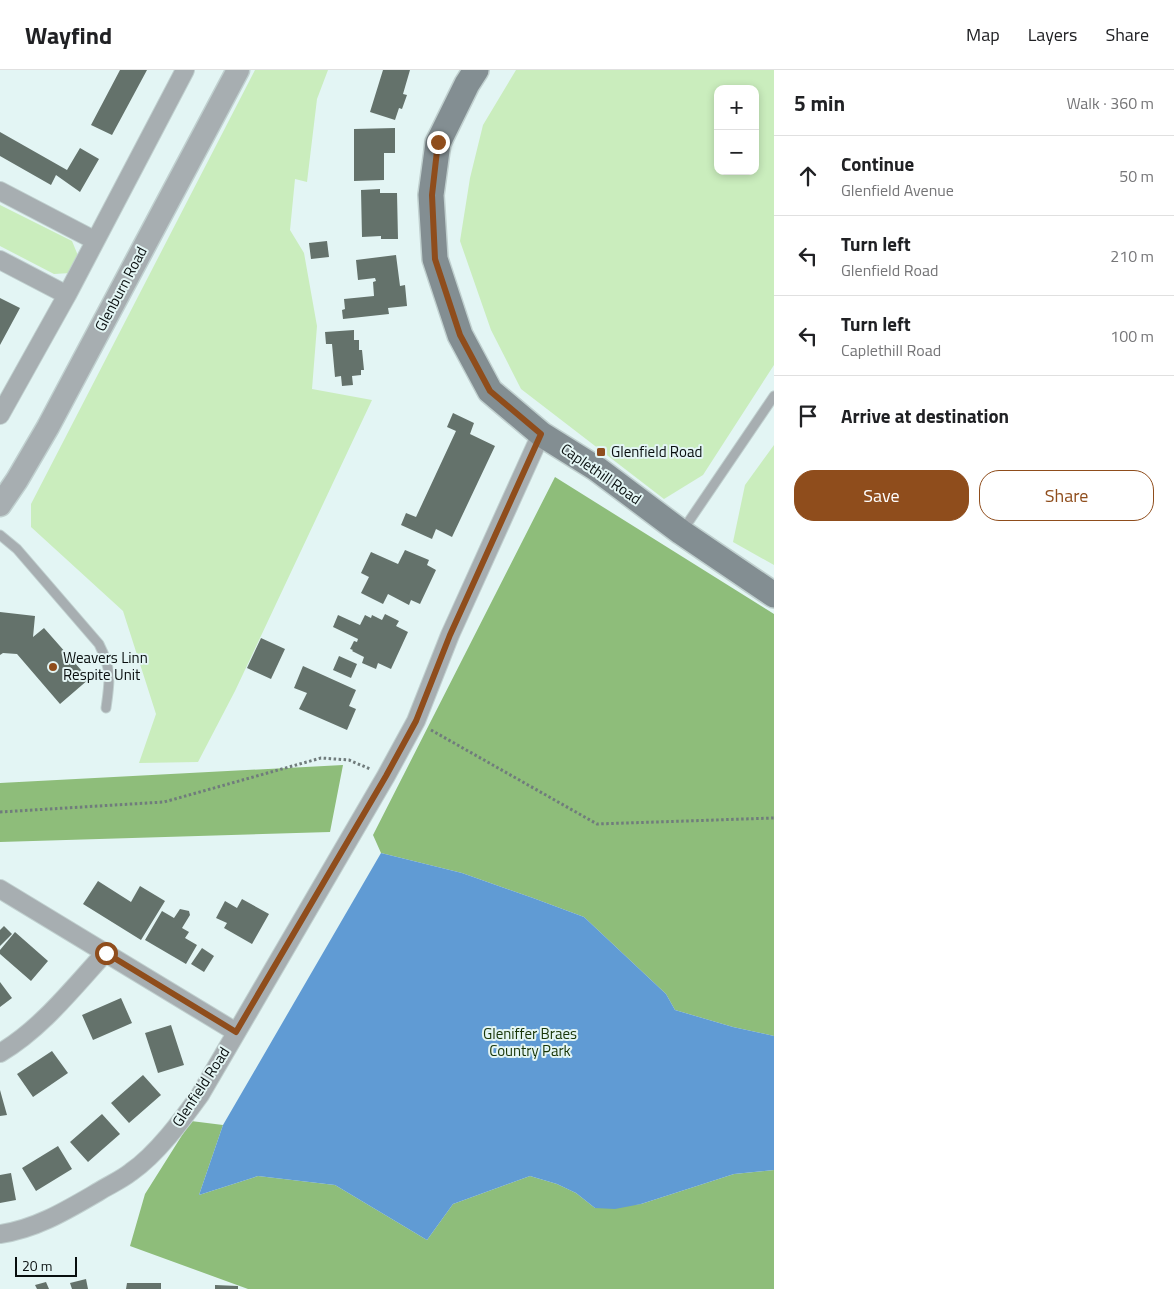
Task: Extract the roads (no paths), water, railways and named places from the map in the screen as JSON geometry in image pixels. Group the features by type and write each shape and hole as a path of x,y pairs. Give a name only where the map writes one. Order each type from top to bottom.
{"main road":[{"name":"Caplethill Road","path":"476,70 438,142 432,195 435,259 460,335 490,391 541,434 597,469 681,532 774,595"}],"street":[{"path":"0,415 67,296 94,240 185,70"},
{"name":"Glenburn Road","path":"0,505 48,427 238,70"},
{"path":"0,191 94,240"},
{"path":"0,260 67,296"},
{"name":"Glenfield Road","path":"0,1234 10,1233 55,1217 132,1172 180,1122 200,1095 386,776 416,721 450,635 541,434"},
{"path":"0,889 236,1032"},
{"path":"0,1053 15,1044 38,1024 106,953"}],"lane":[{"path":"681,532 774,396"},
{"path":"0,535 17,549 99,644 108,662 110,681 106,708"}],"water":[{"path":"381,853 462,873 584,917 666,994 675,1010 733,1027 774,1036 774,1170 734,1174 641,1204 615,1209 595,1208 576,1193 557,1184 530,1176 453,1204 427,1240 335,1185 258,1176 199,1195 223,1125"}],"place":[{"name":"Glenfield Road","path":"601,452"},
{"name":"Weavers Linn Respite Unit","path":"53,667"}],"park label":[{"name":"Gleniffer Braes Country Park","path":"530,1042"}]}
